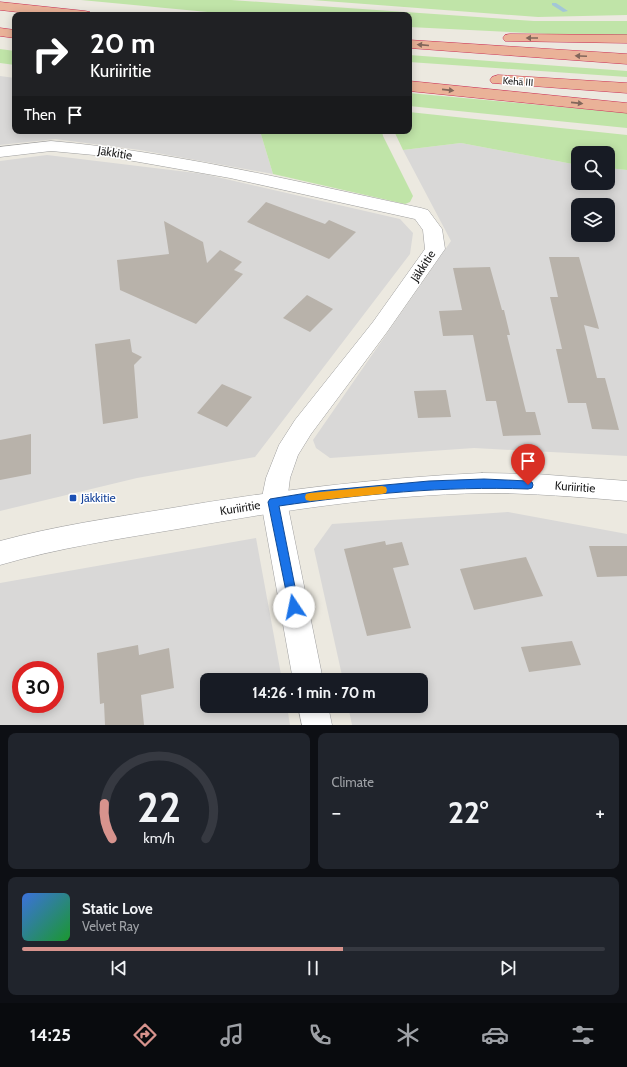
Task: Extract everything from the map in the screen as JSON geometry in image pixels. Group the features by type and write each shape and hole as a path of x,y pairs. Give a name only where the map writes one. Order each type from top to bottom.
{"highway":[{"path":"0,6 57,12"},
{"path":"0,32 12,34"},
{"path":"412,34 511,38 627,39"},
{"path":"412,44 627,59"},
{"name":"Kehä III","path":"412,73 627,88"},
{"path":"412,86 627,108"}],"street":[{"name":"Jäkkitie","path":"0,152 51,146 105,151 230,173 421,214 432,229 435,248 380,327 303,427 287,452 278,478 274,502 307,673"},
{"name":"Kuriiritie","path":"0,552 38,542 274,502 319,496 429,486 484,483 575,486 627,491"},
{"path":"314,713 317,725"}],"shaded area":[{"path":"0,76 12,78 12,134 261,134 273,174 140,150 55,139 0,145"},
{"path":"461,143 571,164 571,190 615,190 615,169 627,170 627,456 474,448 330,458 316,448 313,440 451,241 403,150"},
{"path":"47,155 204,174 400,219 413,233 410,254 255,457 137,478 0,511 0,161"},
{"path":"508,512 627,534 627,725 352,725 349,713 428,713 428,673 341,673 314,549 332,524"},
{"path":"256,538 281,673 200,673 200,713 288,713 290,725 0,725 0,583"}],"green space":[{"path":"81,0 231,0 404,12 207,12"},
{"path":"312,0 627,0 627,15 538,17"},
{"path":"412,13 534,21 627,21 627,35 569,35 412,27"},
{"path":"0,49 12,51 12,65 0,63"},
{"path":"412,55 627,71 627,77 412,62"},
{"path":"412,93 627,113 627,128 412,106"},
{"path":"412,112 627,135 627,170 615,169 615,146 571,146 571,164 461,143 403,150 395,134 412,134"},
{"path":"261,134 383,134 413,196 410,202 405,204 273,174"}],"building":[{"path":"266,202 325,224 329,220 356,232 329,259 247,222"},
{"path":"164,221 203,242 207,263 220,250 242,262 234,270 243,274 196,324 120,290 117,260 169,254"},
{"path":"549,257 579,257 599,329 584,325 597,378 605,378 619,430 592,429 586,403 568,403 556,349 562,349 550,297 558,297"},
{"path":"490,267 502,310 504,310 510,335 507,335 526,412 535,412 541,435 503,436 496,401 486,401 473,335 443,336 439,311 462,310 453,268"},
{"path":"307,295 333,309 310,332 283,318"},
{"path":"130,339 132,352 142,357 134,365 138,418 103,424 95,344"},
{"path":"222,384 252,397 227,427 197,413"},
{"path":"446,390 451,417 418,418 414,391"},
{"path":"31,434 31,474 0,480 0,440"},
{"path":"385,541 386,545 402,542 409,565 393,568 411,628 367,636 344,549"},
{"path":"589,546 627,546 627,576 597,577"},
{"path":"526,557 543,596 474,610 460,569"},
{"path":"572,641 581,665 529,672 521,647"},
{"path":"138,645 139,655 169,648 174,688 141,695 144,725 105,725 104,703 100,704 97,653"}],"waterway":[{"path":"554,4 565,11"}],"slow traffic":[{"path":"310,497 382,490"}],"place":[{"name":"Jäkkitie","path":"73,498"}],"route":[{"path":"294,607 274,502 319,496 429,486 484,483 528,485"}]}
